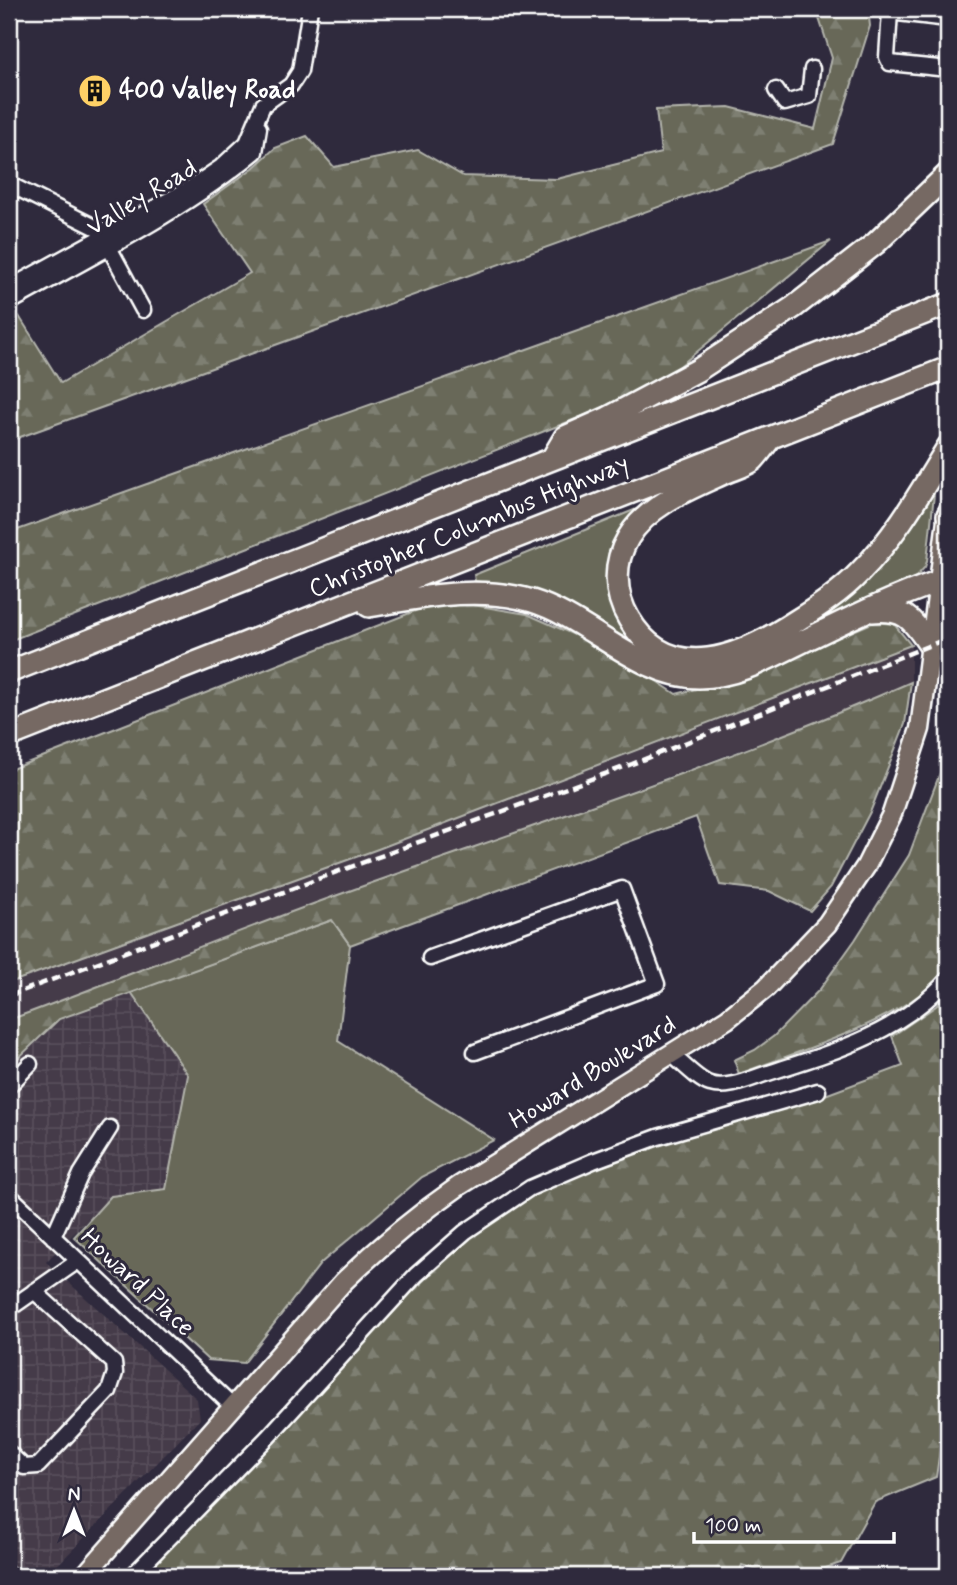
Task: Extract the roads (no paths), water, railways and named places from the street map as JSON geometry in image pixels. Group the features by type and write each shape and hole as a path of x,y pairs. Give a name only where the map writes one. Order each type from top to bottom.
{"highway":[{"path":"552,459 565,437 608,418 698,370 794,307 876,243 948,174"},
{"path":"926,197 948,195"},
{"name":"Christopher Columbus Highway","path":"9,672 940,307"},
{"name":"Christopher Columbus Highway","path":"9,736 941,371"},
{"path":"771,437 752,461 689,490 649,514 636,526 622,551 617,579 625,612 643,637 667,654 693,660 728,656 774,635 824,603 859,573 890,537 948,447"},
{"path":"328,612 453,593 506,595 558,612 662,670 699,677 716,676 748,667 866,611 940,581"},
{"path":"866,611 890,609 898,612 911,621 931,647"}],"main road":[{"name":"Howard Boulevard","path":"84,1576 343,1282 384,1242 424,1210 727,1019 766,988 827,924 861,875 892,814 920,729 948,514"}],"street":[{"name":"Valley Road","path":"9,288 194,197 255,152 263,105 291,85 300,71 310,9"},
{"path":"948,19 887,11 887,57 890,63 948,69"},
{"path":"775,90 785,103 809,96 812,69"},
{"path":"9,184 99,229 142,310"},
{"name":"Valley Road","path":"9,303 107,241"},
{"path":"430,958 622,889 657,984 475,1052"},
{"path":"672,1055 709,1084 724,1085 752,1078 850,1047 915,1011 948,979"},
{"path":"9,1086 30,1064"},
{"path":"132,1576 268,1437 416,1275 465,1232 530,1188 593,1161 658,1137 818,1091"},
{"path":"53,1237 81,1174 110,1128"},
{"name":"Howard Place","path":"9,1195 232,1406"},
{"path":"9,1309 78,1261"},
{"path":"9,1452 24,1467 38,1466 109,1391 115,1373 114,1363 34,1291"}],"railway":[{"path":"9,996 632,764 948,638"}],"place":[{"name":"400 Valley Road","path":"95,91"}]}
